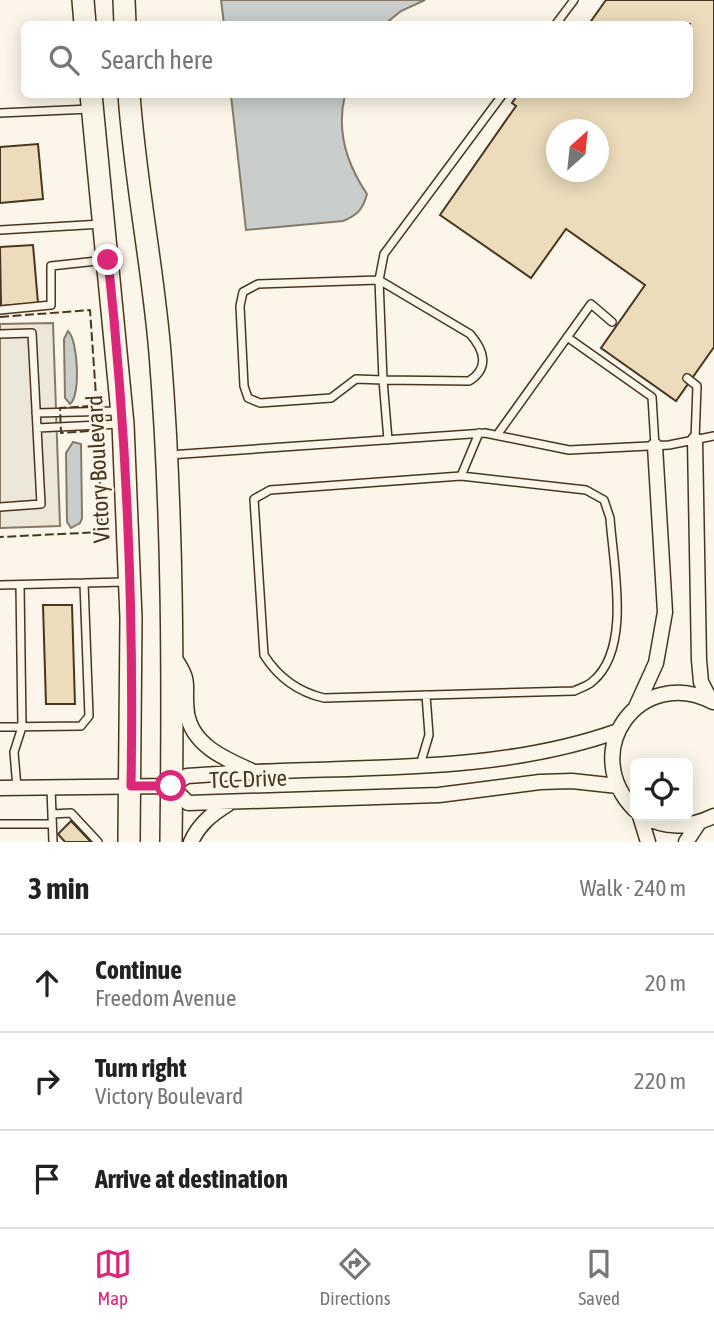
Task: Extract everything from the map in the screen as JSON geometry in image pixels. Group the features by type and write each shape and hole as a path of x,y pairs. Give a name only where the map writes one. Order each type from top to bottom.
{"main road":[{"path":"83,0 85,21"},
{"path":"124,0 125,21"},
{"path":"130,98 160,351 172,655 172,842"},
{"name":"Victory Boulevard","path":"92,102 123,417 131,582 130,842"}],"street":[{"path":"695,440 699,660 701,682 713,702"},
{"path":"630,803 618,786 612,769 612,746 618,731 636,707 656,663 665,612 655,446"},
{"path":"172,655 187,676 187,715 198,737 217,755 252,771"},
{"path":"636,707 657,695 680,692 713,702"},
{"name":"TCC Drive","path":"618,731 580,745 498,760 187,776 171,786 188,803 439,795 572,780 618,786"},
{"path":"0,788 171,786"},
{"path":"191,842 196,831 211,815 230,803"},
{"path":"652,821 677,826 698,824 714,816"},
{"path":"643,821 648,842"},
{"path":"685,842 698,824"}],"lane":[{"path":"558,21 574,0"},
{"path":"388,440 379,280 384,254 500,98"},
{"path":"0,113 92,102"},
{"path":"0,230 103,224"},
{"path":"0,310 51,305 51,266 108,260"},
{"path":"379,280 470,334 481,346 484,362 480,375 469,381 383,380 356,379 331,398 260,403 248,398 244,386 243,292 258,284 379,280"},
{"path":"497,435 591,304 612,322"},
{"path":"0,334 32,333 41,505 0,507"},
{"path":"567,337 652,397 655,446"},
{"path":"687,378 697,386 695,440"},
{"path":"36,413 123,417"},
{"path":"37,428 123,417"},
{"path":"165,456 479,433 569,450 655,446 714,436"},
{"path":"461,476 479,433"},
{"path":"461,476 586,490 604,499 610,518 618,636 608,662 593,682 573,691 324,698 303,693 272,668 264,655 254,499 270,490 461,476"},
{"path":"0,585 131,582"},
{"path":"0,727 81,726 89,716 84,583"},
{"path":"17,788 14,752 22,726 20,584"},
{"path":"420,765 429,735 426,695"},
{"path":"51,787 53,842"},
{"path":"52,814 71,813 98,842"},
{"path":"1,824 52,824"}],"shaded area":[{"path":"221,0 425,0 401,11 389,21 224,21"},
{"path":"231,98 344,98 342,134 353,171 367,194 359,211 343,221 246,230"},
{"path":"53,323 60,526 0,528 0,324"},
{"path":"68,331 74,345 77,368 76,390 70,404 65,398 64,339"},
{"path":"73,442 81,444 82,518 80,523 71,528 67,522 66,453"}],"building":[{"path":"606,0 714,0 714,347 676,401 601,348 645,285 566,229 531,278 440,215 516,106 512,103 515,98 693,98 693,21 591,21"},
{"path":"38,144 43,199 0,203 0,147"},
{"path":"33,245 38,303 1,306 0,247"},
{"path":"43,605 72,605 75,704 46,704"},
{"path":"71,821 91,842 65,842 58,834"}],"fence":[{"path":"0,317 90,310 96,396 91,406 60,408 61,433 90,431 98,441 102,532 0,537"}],"route":[{"path":"108,260 117,331 131,582 131,786 171,786"}]}
